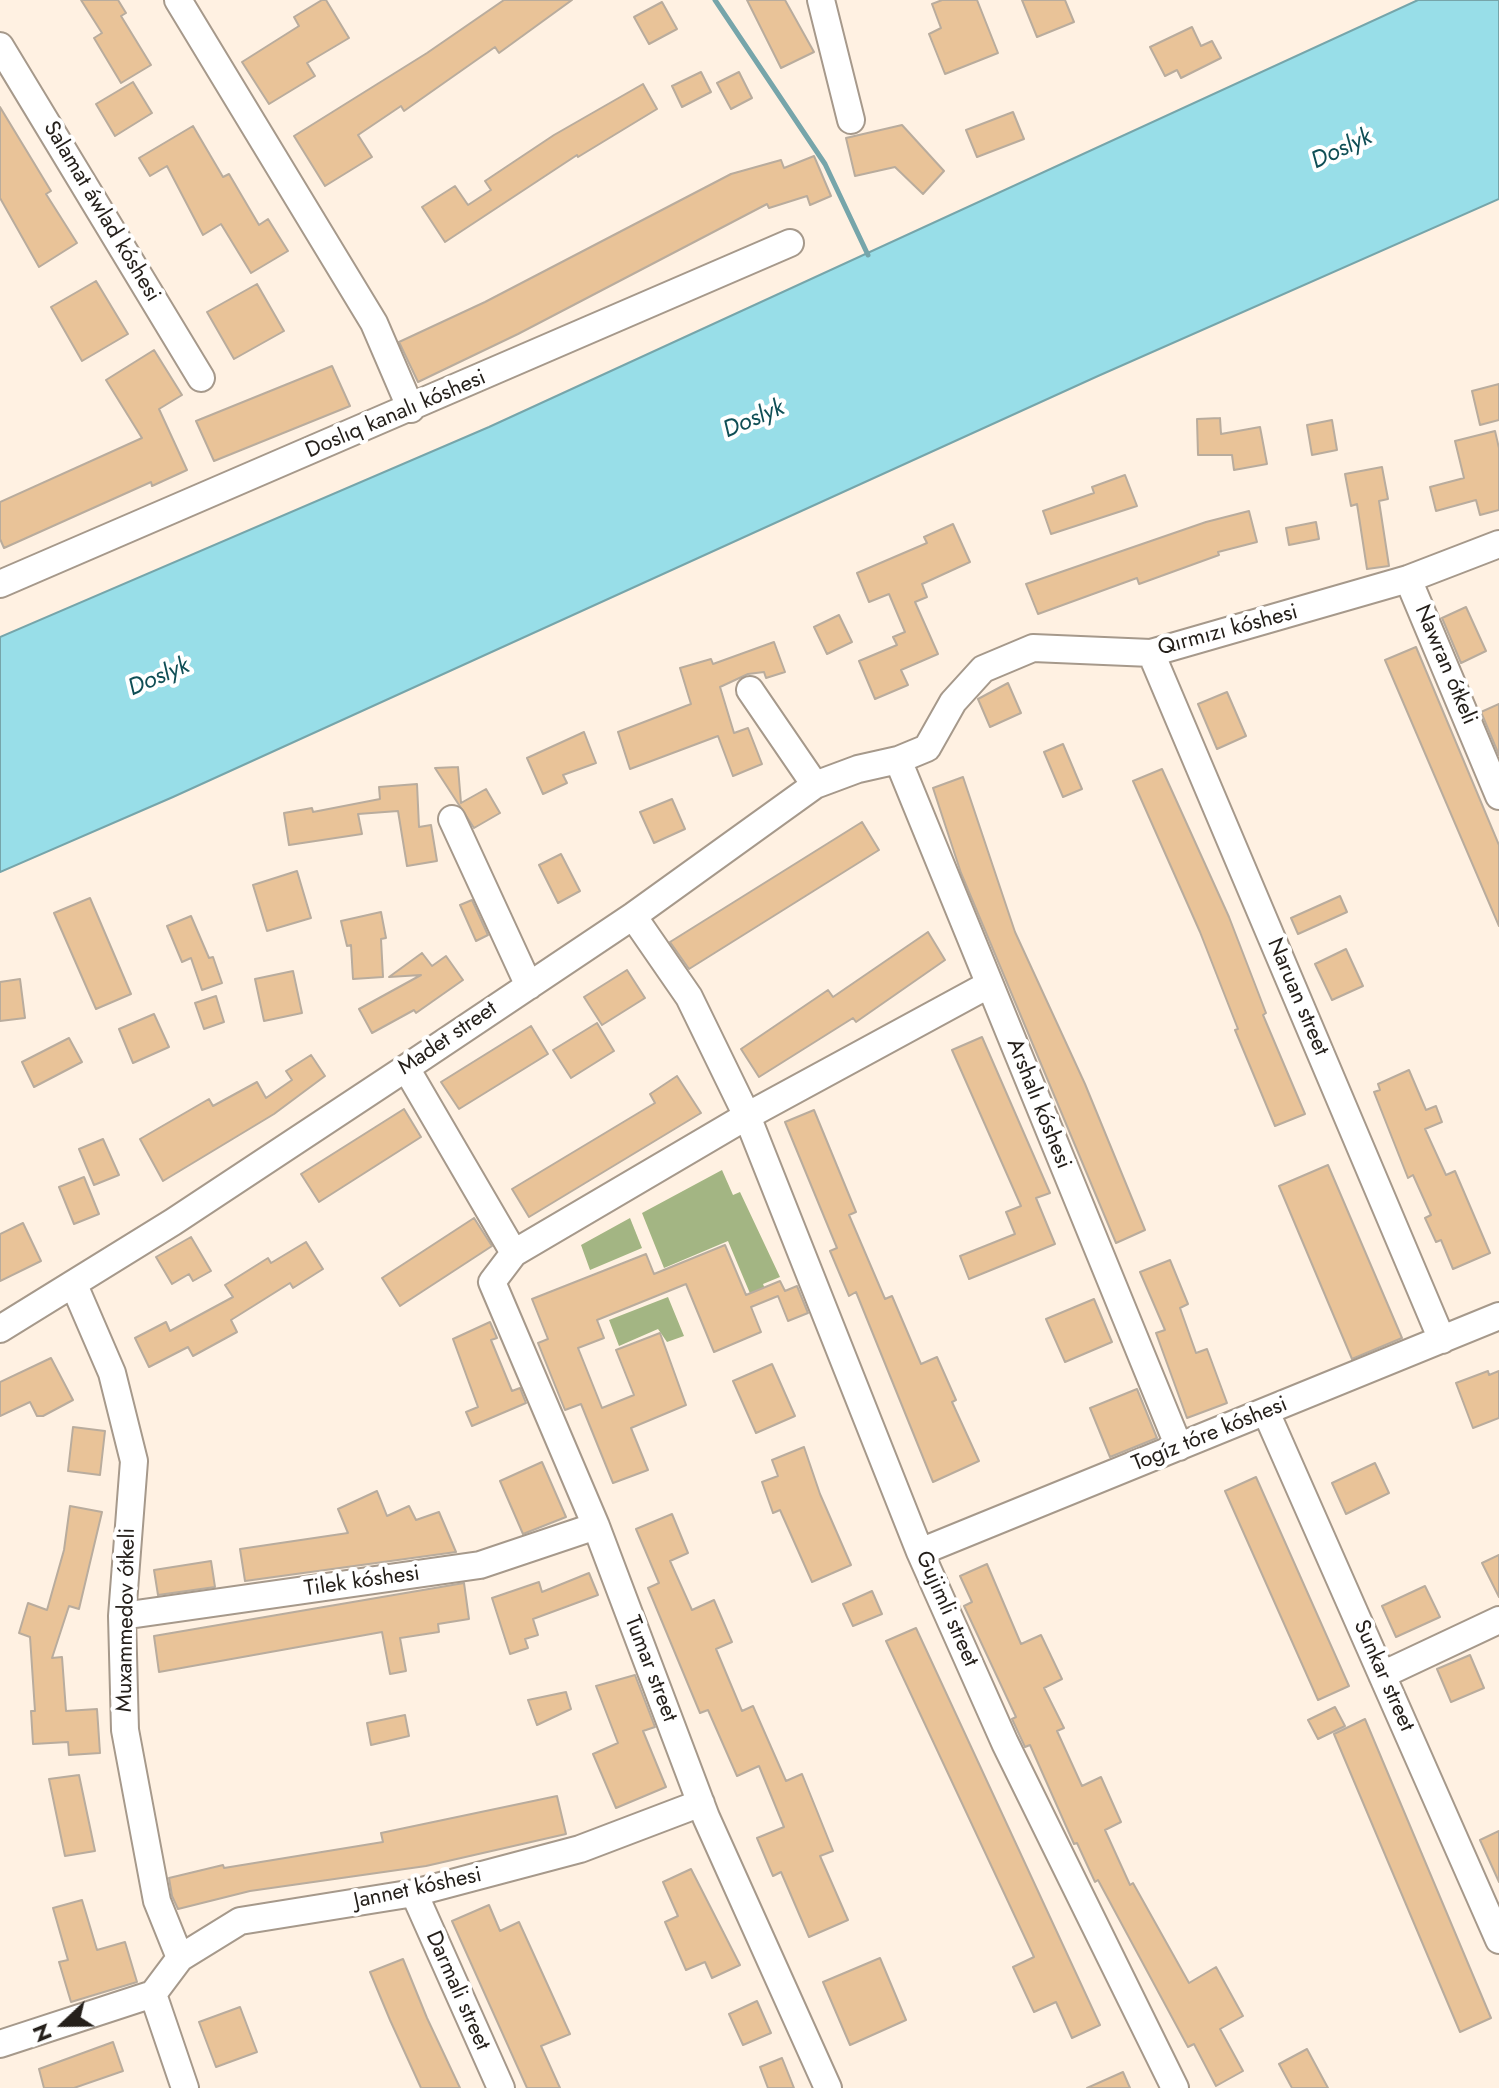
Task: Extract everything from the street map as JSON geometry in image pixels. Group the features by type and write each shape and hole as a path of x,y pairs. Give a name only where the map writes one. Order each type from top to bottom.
{"street":[{"path":"178,0 374,323 411,409"},
{"path":"821,0 851,120"},
{"name":"Salamat áwlad kóshesi","path":"0,46 201,378"},
{"name":"Doslıq kanalı kóshesi","path":"3,576 411,409 790,243"},
{"name":"Qırmızı kóshesi","path":"898,760 927,748 953,702 983,669 1033,648 1151,653 1408,579 1499,544"},
{"name":"Nawran ótkeli","path":"1408,579 1499,796"},
{"name":"Naruan street","path":"1151,653 1442,1340"},
{"path":"750,690 815,785"},
{"name":"Madet street","path":"0,1329 74,1285 529,986 633,916 815,785 858,769 898,760"},
{"name":"Arshalı kóshesi","path":"898,760 1179,1447"},
{"path":"452,819 529,986"},
{"name":"Gujimli street","path":"633,916 689,997 747,1116 920,1552 1005,1743 1175,2088"},
{"path":"747,1116 988,985"},
{"path":"406,1068 514,1253"},
{"name":"Tumar street","path":"747,1116 514,1253 492,1282 596,1526 701,1803 828,2088"},
{"name":"Muxammedov ótkeli","path":"74,1285 112,1373 134,1461 122,1616 125,1730 157,1901 180,1958"},
{"name":"Toǵız tóre kóshesi","path":"920,1552 1499,1316"},
{"name":"Sunkar street","path":"1266,1412 1382,1675 1490,1897 1499,1940"},
{"name":"Tilek kóshesi","path":"122,1616 480,1565 596,1526"},
{"path":"1382,1675 1499,1620"},
{"name":"Jannet kóshesi","path":"153,1994 180,1958 240,1921 414,1893 580,1849 701,1803"},
{"name":"Darmali street","path":"414,1893 501,2088"},
{"path":"0,2044 153,1994 185,2088"}],"green space":[{"path":"722,1170 733,1195 740,1192 780,1277 763,1284 768,1296 754,1303 728,1241 664,1268 642,1213"},
{"path":"630,1218 642,1248 590,1270 581,1245"},
{"path":"668,1297 684,1336 667,1342 658,1329 619,1346 609,1320"}],"water":[{"name":"Doslyk","path":"1418,0 1499,0 1499,199 1098,376 173,797 0,872 0,637 489,427"}],"building":[{"path":"81,0 118,0 126,13 121,16 151,65 121,83 94,38 102,33"},
{"path":"326,0 349,38 307,63 315,76 269,104 242,62 299,26 294,17"},
{"path":"504,0 572,0 499,53 495,47 404,111 401,106 358,135 372,157 325,186 294,136 427,53"},
{"path":"747,0 785,0 814,52 781,68"},
{"path":"942,0 977,0 998,53 945,74 929,34 941,28 932,4"},
{"path":"1022,0 1065,0 1074,22 1037,37"},
{"path":"662,2 677,29 649,44 634,17"},
{"path":"1192,27 1201,46 1212,41 1221,58 1181,78 1177,70 1165,76 1150,47"},
{"path":"701,72 711,92 682,107 672,86"},
{"path":"739,72 752,98 731,109 717,83"},
{"path":"133,82 152,113 115,136 96,104"},
{"path":"643,84 657,109 577,155 445,242 422,207 455,186 468,205 491,190 485,181 554,135"},
{"path":"0,107 51,191 46,194 77,243 39,267 0,198"},
{"path":"1013,112 1024,139 977,157 966,130"},
{"path":"902,125 944,171 923,194 895,167 855,176 846,138"},
{"path":"193,126 223,177 229,174 259,225 268,219 288,251 251,273 221,224 203,235 167,166 150,176 139,158"},
{"path":"814,156 831,196 810,205 807,196 769,208 767,204 518,334 418,382 399,342 485,302 731,174 781,160 784,168"},
{"path":"96,281 128,334 82,361 51,307"},
{"path":"257,284 284,331 234,359 207,312"},
{"path":"154,350 182,395 159,409 187,470 152,486 151,482 4,548 0,539 0,502 142,438 106,380"},
{"path":"332,366 350,406 214,461 196,421"},
{"path":"1499,384 1499,420 1480,425 1472,391"},
{"path":"1220,418 1221,434 1260,427 1267,464 1234,470 1232,455 1198,455 1197,419"},
{"path":"1332,420 1337,450 1312,455 1307,425"},
{"path":"1495,431 1499,448 1499,510 1480,515 1476,500 1436,511 1430,487 1464,478 1455,441"},
{"path":"1382,467 1388,499 1379,501 1389,566 1367,569 1357,504 1351,506 1345,474"},
{"path":"1125,475 1137,506 1051,534 1043,511 1094,493 1092,487"},
{"path":"1249,511 1257,542 1218,552 1219,555 1139,584 1137,578 1038,614 1026,584 1206,522"},
{"path":"1316,522 1319,539 1289,545 1286,528"},
{"path":"953,524 970,562 922,584 927,597 915,602 938,654 901,670 908,685 875,699 859,661 897,645 893,637 905,632 889,594 869,602 857,573 927,543 924,537"},
{"path":"1466,607 1486,651 1461,663 1442,618"},
{"path":"839,615 852,642 827,654 814,627"},
{"path":"774,642 785,672 766,678 764,672 748,674 720,687 734,733 748,728 762,764 733,776 718,736 630,769 618,732 691,704 680,668 711,659 713,664"},
{"path":"1416,647 1499,845 1499,926 1385,660"},
{"path":"1008,683 1021,713 990,727 978,699"},
{"path":"1227,692 1246,736 1217,749 1198,704"},
{"path":"1499,704 1499,755 1481,712"},
{"path":"584,732 596,763 563,775 567,783 543,794 527,758"},
{"path":"1063,744 1082,789 1063,797 1044,752"},
{"path":"458,767 461,803 486,789 500,813 474,828 435,768"},
{"path":"1162,769 1229,917 1266,1013 1263,1015 1305,1114 1275,1126 1235,1030 1238,1029 1200,932 1133,781"},
{"path":"963,777 1015,932 1085,1084 1145,1230 1116,1243 961,873 933,788"},
{"path":"417,784 419,827 431,825 437,861 407,866 398,811 358,814 362,834 289,845 284,813 312,808 313,812 380,799 379,787"},
{"path":"672,799 685,829 654,843 640,812"},
{"path":"862,822 879,850 689,969 670,942"},
{"path":"561,854 580,891 558,903 539,865"},
{"path":"297,871 311,918 267,931 253,885"},
{"path":"1340,896 1347,912 1298,934 1291,918"},
{"path":"90,898 131,994 96,1009 54,913"},
{"path":"472,900 488,935 476,941 460,905"},
{"path":"381,912 386,938 381,939 383,977 353,979 351,945 347,946 341,921"},
{"path":"191,916 209,958 213,957 222,983 202,990 191,958 182,962 167,926"},
{"path":"928,932 945,960 856,1022 853,1018 759,1077 741,1049 828,990 833,997"},
{"path":"1346,949 1363,986 1332,1000 1315,964"},
{"path":"422,953 432,966 446,956 463,980 416,1013 414,1010 372,1033 359,1009 421,975 389,977"},
{"path":"627,970 645,998 602,1025 584,997"},
{"path":"293,971 302,1013 264,1021 255,979"},
{"path":"20,979 25,1018 0,1021 0,982"},
{"path":"216,996 224,1022 204,1029 195,1003"},
{"path":"154,1014 169,1047 133,1063 119,1029"},
{"path":"597,1023 614,1051 571,1078 553,1050"},
{"path":"531,1026 548,1054 459,1109 441,1082"},
{"path":"982,1037 1050,1193 1036,1198 1055,1244 969,1279 960,1256 1015,1234 1006,1212 1021,1206 952,1050"},
{"path":"69,1038 82,1062 34,1087 22,1062"},
{"path":"311,1055 325,1076 274,1114 163,1181 140,1139 209,1099 213,1106 257,1082 266,1098 292,1080 286,1071"},
{"path":"1409,1070 1426,1110 1436,1106 1442,1122 1425,1129 1446,1175 1455,1171 1490,1253 1453,1269 1441,1240 1436,1242 1425,1218 1431,1215 1413,1175 1408,1178 1374,1092 1380,1090 1378,1084"},
{"path":"677,1076 701,1113 529,1217 512,1189 655,1103 650,1094"},
{"path":"404,1109 421,1137 319,1202 301,1174"},
{"path":"814,1110 856,1212 849,1215 885,1299 892,1296 921,1364 937,1357 956,1400 952,1402 979,1461 933,1482 856,1292 849,1296 830,1251 837,1248 785,1122"},
{"path":"103,1139 119,1175 94,1185 79,1149"},
{"path":"1328,1165 1402,1338 1352,1359 1279,1186"},
{"path":"84,1177 99,1214 74,1224 59,1187"},
{"path":"474,1218 492,1246 400,1306 382,1278"},
{"path":"23,1223 41,1261 0,1281 0,1234"},
{"path":"191,1237 211,1271 193,1281 189,1274 172,1284 156,1257"},
{"path":"306,1242 323,1269 293,1288 290,1283 231,1320 237,1332 193,1356 188,1347 149,1367 135,1338 166,1322 170,1331 233,1297 225,1285 268,1258 271,1263"},
{"path":"725,1245 746,1295 780,1281 785,1291 797,1286 808,1313 788,1321 778,1296 751,1307 761,1332 714,1352 686,1284 597,1320 604,1338 578,1348 602,1408 634,1395 616,1350 660,1333 686,1405 631,1428 648,1470 613,1483 581,1404 565,1410 538,1343 548,1339 532,1299 646,1254 654,1274"},
{"path":"1170,1260 1188,1304 1180,1308 1196,1353 1207,1349 1227,1403 1187,1418 1156,1333 1165,1330 1140,1272"},
{"path":"1094,1299 1112,1342 1065,1362 1046,1319"},
{"path":"490,1322 497,1338 491,1340 512,1391 520,1388 526,1403 472,1426 466,1412 478,1407 453,1339"},
{"path":"51,1358 73,1400 43,1416 37,1416 30,1402 0,1416 0,1382"},
{"path":"772,1364 795,1416 756,1433 733,1381"},
{"path":"1488,1371 1489,1375 1499,1371 1499,1418 1473,1428 1456,1383"},
{"path":"1137,1389 1157,1438 1110,1457 1090,1408"},
{"path":"73,1427 105,1431 100,1475 68,1471"},
{"path":"804,1447 820,1494 851,1565 812,1582 780,1510 773,1513 762,1482 778,1476 772,1460"},
{"path":"542,1462 566,1517 523,1534 500,1481"},
{"path":"1375,1463 1389,1493 1346,1514 1332,1483"},
{"path":"1256,1477 1349,1686 1318,1700 1225,1491"},
{"path":"377,1491 387,1516 409,1506 416,1520 439,1512 456,1552 245,1581 240,1549 348,1533 338,1509"},
{"path":"70,1506 102,1512 79,1609 69,1606 52,1658 62,1657 66,1711 97,1709 100,1753 69,1755 68,1742 33,1744 31,1711 35,1711 30,1637 19,1633 28,1603 47,1610 64,1550"},
{"path":"672,1514 688,1553 670,1561 692,1610 714,1600 732,1642 716,1649 742,1711 753,1706 786,1781 802,1774 833,1851 820,1856 848,1920 809,1937 781,1872 773,1876 757,1838 784,1827 759,1766 737,1776 708,1710 700,1713 648,1588 659,1583 636,1529"},
{"path":"1499,1555 1499,1597 1482,1563"},
{"path":"211,1561 215,1587 158,1595 154,1570"},
{"path":"987,1564 1021,1644 1041,1635 1062,1679 1044,1688 1064,1728 1057,1731 1082,1786 1101,1777 1121,1822 1105,1830 1130,1885 1133,1883 1189,1983 1216,1967 1243,2016 1220,2029 1243,2071 1216,2086 1194,2044 1188,2047 1098,1880 1095,1882 1077,1843 1074,1844 1030,1745 1025,1747 1012,1719 1016,1717 964,1606 972,1602 960,1576"},
{"path":"589,1573 598,1595 533,1619 538,1635 525,1639 528,1648 510,1654 492,1598 539,1582 542,1592"},
{"path":"464,1583 469,1619 438,1624 439,1632 400,1638 406,1671 390,1674 382,1632 159,1672 154,1636"},
{"path":"1425,1586 1440,1617 1396,1637 1382,1606"},
{"path":"872,1591 882,1614 853,1626 843,1604"},
{"path":"916,1628 1100,2025 1072,2038 1056,2002 1034,2012 1013,1967 1034,1957 886,1641"},
{"path":"1470,1655 1484,1688 1451,1702 1437,1669"},
{"path":"635,1675 655,1727 643,1731 666,1787 616,1808 593,1754 618,1743 596,1686"},
{"path":"566,1692 571,1709 537,1725 528,1700"},
{"path":"1335,1707 1345,1726 1318,1739 1308,1720"},
{"path":"405,1715 409,1736 371,1745 367,1723"},
{"path":"1365,1719 1491,2018 1460,2032 1334,1734"},
{"path":"79,1775 95,1851 65,1856 49,1779"},
{"path":"557,1796 566,1834 426,1866 250,1891 178,1909 172,1896 169,1878 223,1865 224,1868 383,1842 381,1833"},
{"path":"1499,1831 1499,1882 1480,1840"},
{"path":"691,1869 740,1965 712,1978 705,1962 686,1970 665,1922 678,1916 663,1882"},
{"path":"82,1900 97,1950 125,1942 137,1982 71,2002 59,1962 68,1960 53,1908"},
{"path":"489,1905 500,1931 519,1922 570,2034 541,2046 560,2088 527,2088 452,1921"},
{"path":"880,1958 906,2020 850,2045 823,1982"},
{"path":"403,1959 460,2088 421,2088 390,2020 370,1972"},
{"path":"757,2001 771,2033 743,2045 729,2014"},
{"path":"240,2007 257,2052 216,2067 199,2022"},
{"path":"113,2042 123,2071 74,2088 44,2088 39,2069"},
{"path":"1307,2049 1328,2088 1292,2088 1279,2064"},
{"path":"782,2058 794,2088 768,2088 760,2067"},
{"path":"1123,2072 1130,2088 1087,2088"}],"waterway":[{"path":"715,0 825,164 868,255"}]}
